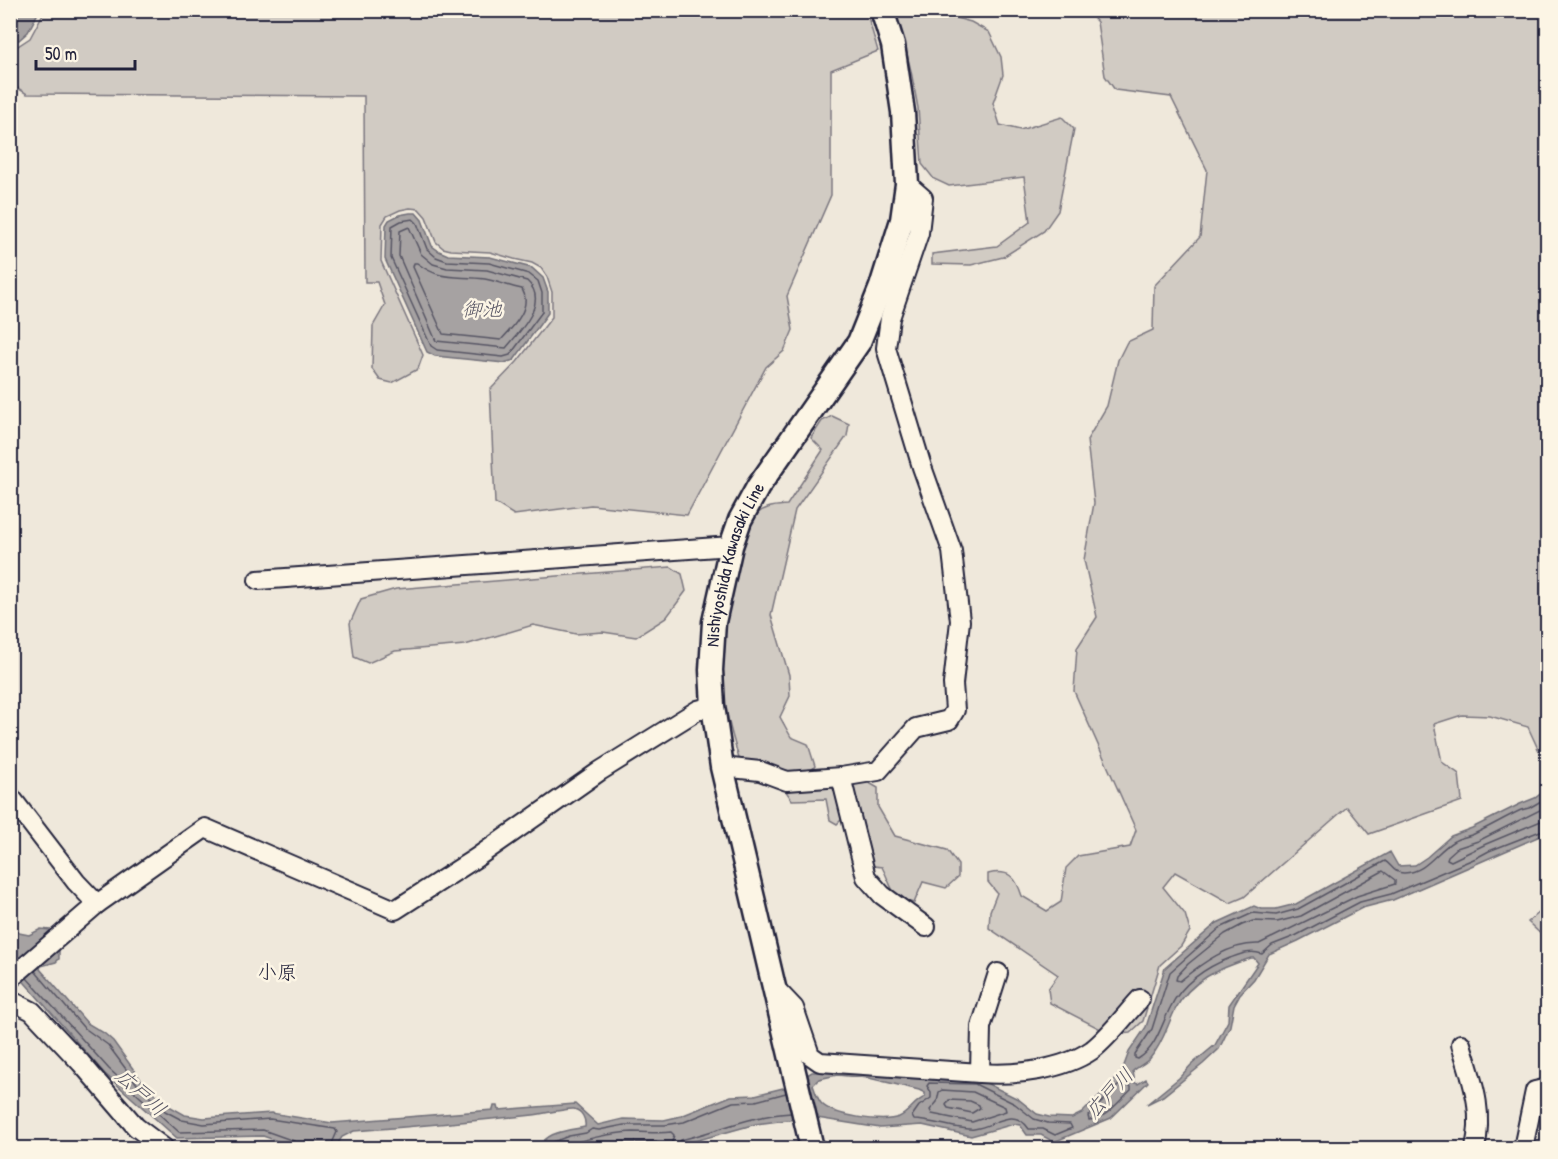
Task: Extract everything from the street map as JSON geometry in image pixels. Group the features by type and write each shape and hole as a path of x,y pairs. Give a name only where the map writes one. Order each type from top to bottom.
{"main road":[{"name":"Nishiyoshida Kawasaki Line","path":"812,1149 722,767 712,706 711,670 714,622 730,546 740,520 758,487 859,342 881,287 902,220 908,184 903,111 893,45 882,10"}],"street":[{"path":"722,767 760,771 787,781 841,777 878,771 916,728 949,720 955,710 952,684 960,621 952,551 922,467 886,348 890,318 918,233 923,198 908,184"},
{"path":"258,580 730,546"},
{"path":"10,979 96,904 205,828 395,910 476,858 600,771 698,710 712,706"},
{"path":"841,777 866,877 882,895 926,927"},
{"path":"10,796 76,882 96,904"},
{"path":"980,1073 981,1026 998,973"},
{"path":"774,987 794,1008 810,1055 820,1062 1003,1075 1030,1072 1083,1055 1097,1046 1140,999"},
{"path":"10,1000 32,1011 136,1127 164,1149"},
{"path":"1461,1044 1477,1098 1479,1129 1475,1149"},
{"path":"1523,1149 1535,1091 1548,1088"}],"shaded area":[{"path":"45,10 866,10 878,51 831,70 831,195 787,296 793,330 784,351 766,367 687,515 591,505 514,515 495,503 490,390 517,362 552,317 552,292 541,268 532,263 490,252 443,248 436,242 426,217 419,209 400,210 387,216 382,224 381,261 423,355 418,369 392,383 380,380 372,369 373,326 385,305 377,282 365,282 364,96 27,94 13,85 15,48 30,38"},
{"path":"893,11 930,11 971,22 989,32 1001,57 1003,75 993,103 1000,125 1020,130 1062,117 1074,129 1058,211 1044,231 1003,257 971,265 932,264 932,254 997,246 1030,222 1024,177 949,186 934,179 922,164 918,108 911,71 902,34"},
{"path":"1087,11 1547,11 1547,751 1539,751 1528,727 1490,716 1462,715 1434,724 1442,762 1459,774 1462,801 1369,834 1347,807 1244,897 1230,903 1175,872 1163,887 1185,914 1190,931 1181,946 1160,965 1143,1021 1130,1033 1112,1035 1050,1003 1048,989 1058,975 989,928 990,911 997,893 988,882 988,874 1001,873 1011,876 1022,896 1047,911 1061,902 1066,868 1078,856 1130,847 1136,830 1074,691 1077,648 1097,617 1084,560 1094,503 1087,440 1107,406 1118,360 1127,342 1153,330 1154,286 1200,237 1207,170 1171,97 1115,90 1105,76 1097,22"},
{"path":"832,416 849,424 847,436 795,510 771,615 789,675 790,696 780,717 791,737 808,744 815,766 807,775 789,776 740,762 728,720 723,688 725,633 736,575 751,523 764,509 787,505 823,450 811,438 822,421"},
{"path":"671,567 682,574 686,591 666,618 636,637 603,632 576,634 533,625 465,645 395,651 368,663 354,657 350,623 361,599 396,589"},
{"path":"864,780 878,788 878,807 895,836 947,850 958,865 958,877 946,888 923,882 914,903 906,901 893,890 882,867 874,866 866,855 851,791 854,784"},
{"path":"831,782 840,788 843,818 837,824 830,820 826,799 792,800 785,790 789,785"},
{"path":"1547,906 1547,940 1528,922"}],"water":[{"path":"10,11 39,11 28,32 19,40 11,40"},
{"name":"御池","path":"416,213 422,220 432,246 439,251 448,255 490,257 532,268 543,278 548,292 548,313 514,360 504,363 435,356 427,352 385,259 386,225 389,220 399,215"},
{"name":"広戸川","path":"1547,789 1547,833 1393,900 1362,908 1269,954 1234,1005 1230,1026 1219,1049 1163,1096 1147,1104 1215,1045 1228,1021 1229,1005 1258,963 1251,958 1217,971 1197,983 1181,1000 1155,1052 1133,1071 1135,1083 1138,1084 1146,1079 1148,1082 1111,1118 1054,1142 1041,1135 1027,1135 1020,1125 1014,1124 971,1136 922,1125 880,1128 817,1118 756,1124 670,1148 545,1148 543,1142 551,1135 585,1127 581,1113 574,1109 533,1115 354,1131 342,1137 335,1148 297,1148 263,1136 177,1138 105,1074 11,967 10,926 19,933 29,935 41,929 50,930 59,951 59,959 41,966 40,969 87,1023 113,1041 144,1084 169,1106 185,1115 204,1118 271,1113 332,1123 493,1110 494,1106 498,1106 499,1110 575,1104 598,1125 623,1119 664,1120 681,1116 731,1096 755,1095 787,1087 812,1072 838,1072 976,1078 1018,1099 1037,1114 1072,1118 1082,1113 1122,1071 1129,1052 1146,1027 1165,968 1217,923 1254,906 1261,909 1276,909 1296,904 1390,852 1398,866 1415,865 1451,836 1535,798","holes":["837,1075 869,1078 919,1090 925,1093 925,1097 899,1117 870,1119 846,1115 827,1108 821,1103 813,1085 819,1079"]}],"district":[{"name":"小原","path":"277,972"}]}
